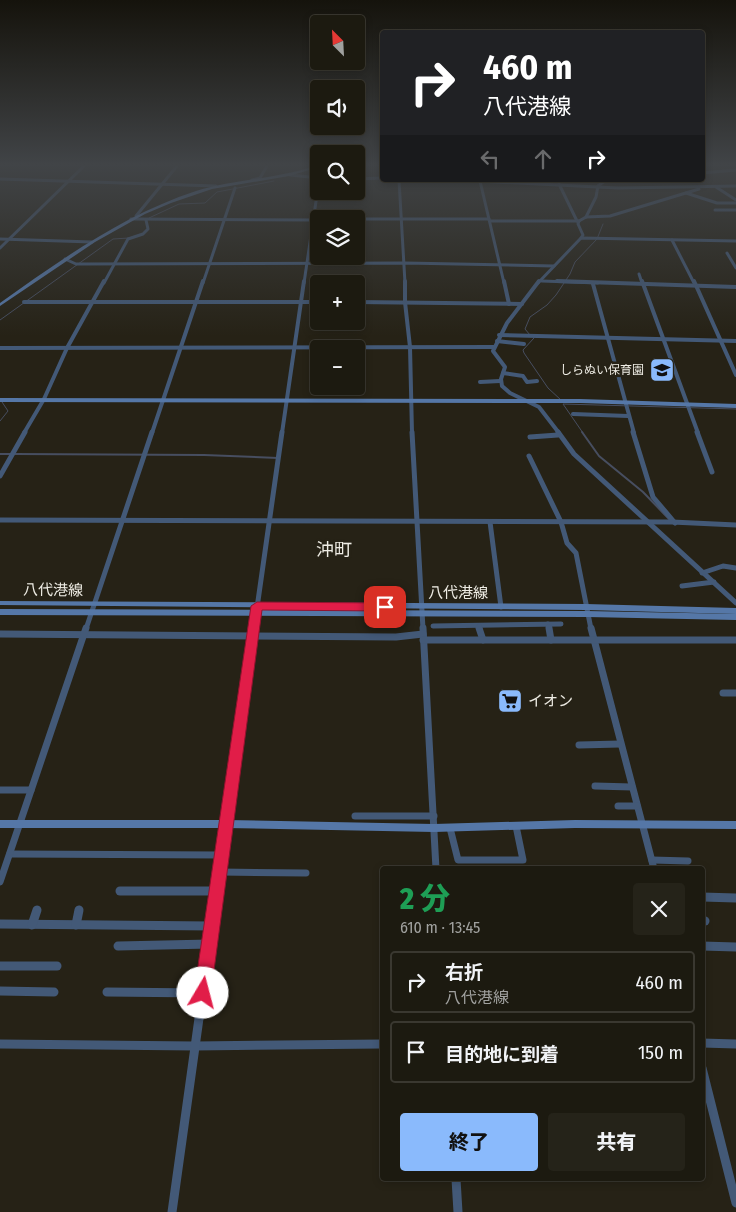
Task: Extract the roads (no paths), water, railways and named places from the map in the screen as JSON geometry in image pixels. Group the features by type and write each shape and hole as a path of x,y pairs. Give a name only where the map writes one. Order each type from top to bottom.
{"main road":[{"path":"0,305 65,259 123,223"},
{"path":"0,400 44,398 164,401 531,401 736,406"},
{"name":"八代港線","path":"0,603 92,608 736,611"},
{"name":"八代港線","path":"421,610 501,607 736,617"},
{"name":"八代港線","path":"0,612 92,608"},
{"path":"0,824 226,824 434,828 736,825"}],"street":[{"path":"0,248 26,223"},
{"path":"0,476 44,398 67,348 128,239 145,232 148,227 147,223"},
{"path":"0,882 2,871 10,854 121,521 198,302 223,223"},
{"path":"403,223 405,302 410,347 410,402 416,522 436,866"},
{"path":"490,223 509,304"},
{"path":"578,223 582,234 581,238 554,266 504,325 499,335 494,348 495,354 504,364 500,381 502,387 512,394 531,401 540,408 558,435 574,454 736,603"},
{"path":"172,1212 310,235"},
{"path":"581,238 736,241"},
{"path":"0,239 92,242"},
{"path":"672,240 696,286 736,375"},
{"path":"727,253 736,268"},
{"path":"65,259 75,264 405,263 554,266"},
{"path":"639,274 712,472"},
{"path":"542,281 736,287"},
{"path":"593,284 628,416 652,497 675,522"},
{"path":"24,302 310,302"},
{"path":"365,302 522,304"},
{"path":"499,335 736,341"},
{"path":"497,341 524,344"},
{"path":"0,348 494,348"},
{"path":"503,373 523,375 527,382 537,380"},
{"path":"480,382 500,381"},
{"path":"573,414 628,416"},
{"path":"530,437 538,438 558,435"},
{"path":"529,456 561,522 567,543 576,553 592,640 653,866"},
{"path":"0,520 675,522 736,525"},
{"path":"490,522 501,607"},
{"path":"702,573 723,566 736,568"},
{"path":"682,586 714,582"},
{"path":"548,624 552,640"},
{"path":"433,626 561,624"},
{"path":"479,626 482,640"},
{"path":"0,634 423,637 482,640 736,640"},
{"path":"723,693 736,693"},
{"path":"579,745 620,744"},
{"path":"595,786 632,786"},
{"path":"0,790 31,790"},
{"path":"618,806 637,806"},
{"path":"355,816 434,816"},
{"path":"450,828 458,860 523,860 516,826"},
{"path":"10,854 222,855"},
{"path":"652,860 688,861"},
{"path":"220,872 306,873"},
{"path":"120,891 217,891"},
{"path":"705,897 736,898"},
{"path":"32,924 37,910"},
{"path":"76,925 79,910"},
{"path":"0,924 212,926"},
{"path":"118,946 210,944"},
{"path":"705,946 736,947"},
{"path":"0,966 57,966"},
{"path":"0,992 54,992"},
{"path":"106,992 203,993"},
{"path":"705,1043 736,1044"},
{"path":"0,1044 195,1046 380,1044"},
{"path":"705,1080 736,1203"},
{"path":"456,1181 458,1212"}],"waterway":[{"path":"530,335 525,329 530,317 547,305 556,295 570,274 575,262 597,239 603,224"},
{"path":"0,320 113,239 129,238"},
{"path":"534,338 523,350 524,353 548,388 561,400"},
{"path":"0,399 8,411 0,421"},
{"path":"583,433 563,404 736,409"},
{"path":"582,432 599,456 643,492 669,519"},
{"path":"0,454 10,454"},
{"path":"15,454 204,455 278,458"}],"place":[{"name":"しらぬい保育園","path":"662,370"},
{"name":"イオン","path":"510,701"}],"district":[{"name":"沖町","path":"334,550"}]}
